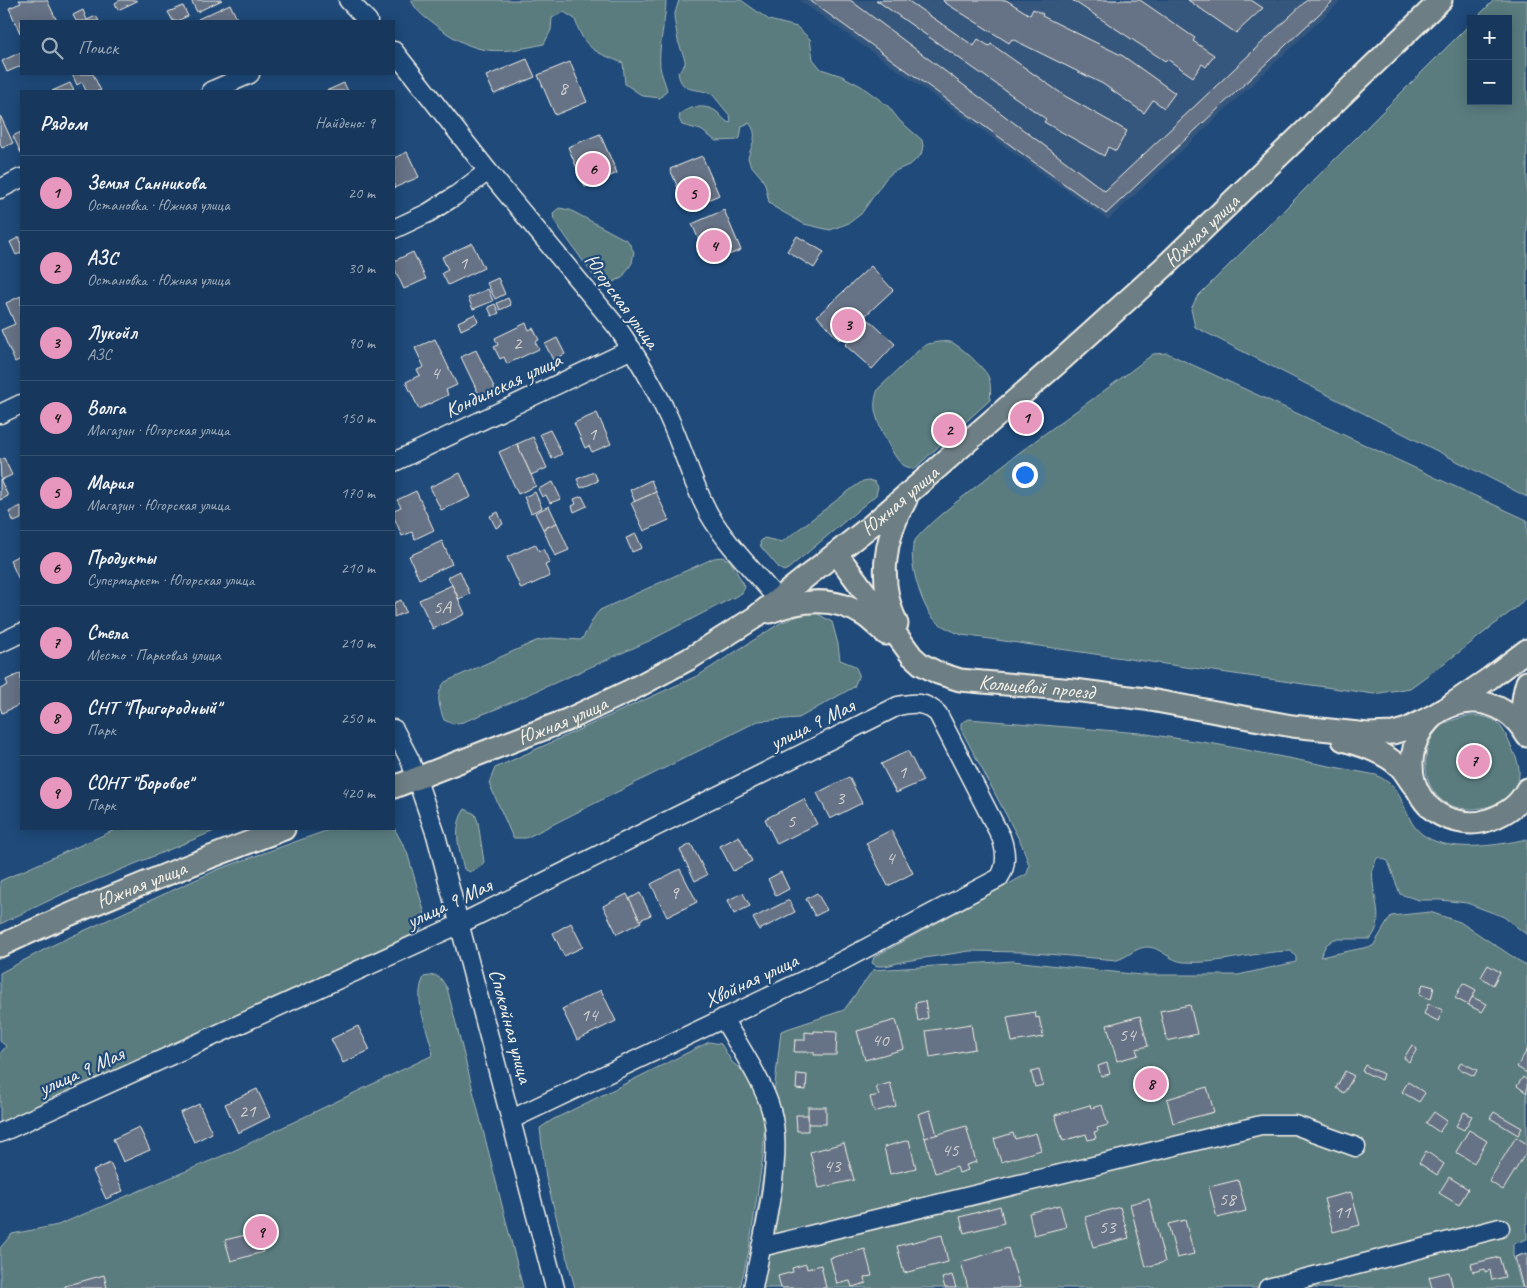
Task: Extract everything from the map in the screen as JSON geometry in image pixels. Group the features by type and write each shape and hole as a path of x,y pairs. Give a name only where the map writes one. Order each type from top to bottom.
{"main road":[{"name":"Южная улица","path":"395,787 567,720 631,690 689,659 754,618 778,600 837,554 1059,362 1163,268 1441,0"},
{"path":"912,489 893,527 886,554 884,572 885,588 891,610 912,656"},
{"name":"Кольцевой проезд","path":"837,554 912,656 938,674 960,680 1074,690 1145,699 1292,726 1368,734 1393,733 1407,729 1439,712"},
{"path":"754,618 782,607 806,601 823,600 845,606 864,616 912,656"},
{"path":"1420,794 1412,772 1413,747 1426,723 1527,650"},
{"path":"1525,733 1522,722 1523,695 1527,682"},
{"path":"1439,712 1462,702 1492,705 1509,715 1525,733"},
{"name":"Кольцевой проезд","path":"1292,726 1366,747 1384,755 1400,767 1430,807 1450,820 1482,823"},
{"path":"1482,823 1504,814 1516,805 1527,789"},
{"path":"1482,823 1527,815"},
{"name":"Южная улица","path":"0,946 118,893 281,830"}],"street":[{"path":"348,0 363,20"},
{"name":"Югорская улица","path":"395,52 488,171 605,310 632,349 668,415 709,513 721,533 778,600"},
{"path":"213,90 248,75"},
{"path":"395,229 428,214 488,171"},
{"path":"0,188 20,178"},
{"name":"Кондинская улица","path":"395,462 632,349"},
{"path":"0,414 20,404"},
{"path":"0,643 20,633"},
{"name":"Хвойная улица","path":"512,1119 819,973 999,878 1006,861 1005,848 1001,837 938,714 932,708 923,704 912,703"},
{"name":"улица 9 Мая","path":"0,1133 460,924 898,706 912,703"},
{"name":"Спокойная улица","path":"395,731 417,778 436,835 555,1288"},
{"path":"723,1018 766,1094 772,1111 776,1137 773,1182 753,1288"},
{"path":"761,1246 1261,1125 1295,1125 1356,1147"},
{"path":"1268,1288 1500,1228"}],"shaded area":[{"path":"799,0 1342,0 1108,220"}],"green space":[{"path":"411,0 666,0 660,58 661,70 667,90 660,98 643,96 625,84 623,63 592,49 582,37 575,19 564,12 552,18 551,30 544,44 514,50 488,50 465,43 438,27 416,9"},
{"path":"679,0 741,0 769,20 797,27 810,39 813,59 821,69 842,76 861,86 888,106 900,121 922,140 921,155 911,164 893,172 886,178 861,214 849,223 830,230 804,224 774,207 769,202 765,184 750,164 748,158 754,136 749,123 742,126 740,138 737,140 716,141 701,130 682,125 679,119 680,114 688,109 703,107 713,109 729,123 731,121 730,116 713,95 687,87 680,80 678,72 685,64 685,60 678,41 674,17"},
{"path":"1494,0 1527,0 1527,497 1195,327 1191,309 1197,297 1467,27 1467,105 1512,105 1512,15 1479,15"},
{"path":"559,208 570,210 628,241 634,252 632,263 622,278 608,284 595,278 554,220 553,213"},
{"path":"938,342 954,344 986,372 989,379 990,400 914,469 899,462 890,448 876,414 875,399 878,389 921,348"},
{"path":"1167,353 1527,520 1527,596 1518,606 1410,688 1374,694 962,635 936,621 928,611 919,591 913,567 913,546 916,539 943,512 1040,437 1153,354"},
{"path":"863,481 875,482 878,487 876,495 788,569 784,571 780,569 761,547 760,542 764,538 782,542 854,487"},
{"path":"722,557 730,560 745,587 742,593 649,641 496,709 463,722 453,724 444,720 439,705 439,696 445,682 536,641 551,638 581,640 600,610 714,558"},
{"path":"813,611 832,622 840,660 855,666 859,674 854,687 799,718 758,721 526,838 513,838 489,783 495,768 699,675 782,622"},
{"path":"1467,716 1486,717 1498,724 1506,735 1519,769 1517,784 1508,796 1488,807 1476,809 1457,808 1444,802 1436,795 1427,777 1426,756 1433,736 1445,724"},
{"path":"969,719 1140,733 1215,744 1376,775 1394,788 1410,819 1419,831 1431,840 1446,844 1480,846 1527,839 1527,935 1504,917 1467,903 1419,900 1400,894 1388,861 1378,857 1373,868 1372,877 1378,914 1378,923 1375,931 1370,939 1334,939 1326,945 1320,957 1373,946 1391,916 1430,912 1460,922 1527,966 1527,1239 1513,1244 1513,1255 1522,1288 745,1288 769,1137 781,1031 844,1010 873,970 1013,961 1141,975 1238,975 1296,962 1296,957 1291,951 1264,953 1211,962 1184,962 1153,948 1145,947 1117,960 1023,952 970,951 905,961 886,966 877,966 872,963 874,957 1027,874 1029,865 1022,845 961,729 961,723"},
{"path":"465,809 475,814 478,822 484,862 480,867 470,872 464,869 458,838 459,823"},
{"path":"115,830 217,830 67,892 0,924 0,881"},
{"path":"328,830 395,830 407,852 427,921 419,931 0,1123 0,1054 6,1046 0,1041 0,973 55,944 219,869"},
{"path":"435,975 441,979 447,988 523,1288 0,1288 0,1248 12,1234 58,1225 229,1153 433,1055 422,1016 420,996 424,977"},
{"path":"709,1042 721,1044 732,1062 745,1073 759,1093 765,1115 763,1156 749,1250 740,1288 575,1288 546,1178 540,1128 552,1120"}],"building":[{"path":"19,0 47,0 57,20 20,20 20,33 9,8 21,3"},
{"path":"120,0 137,1 118,10 115,3"},
{"path":"191,0 222,0 197,12"},
{"path":"809,0 850,0 1105,191 1307,0 1334,0 1106,214"},
{"path":"876,0 907,0 974,46 978,39 989,46 991,44 1065,96 1127,131 1116,151 1108,147 1104,156 1044,122 1046,119"},
{"path":"943,0 1006,0 1030,15 1033,9 1043,14 1042,16 1123,56 1175,93 1164,108 1153,100 1144,113 1103,84 1012,39 1009,43"},
{"path":"1072,0 1140,0 1195,38 1193,41 1214,55 1206,67 1202,64 1193,77 1167,59 1165,61"},
{"path":"1188,0 1251,0 1263,8 1236,33"},
{"path":"230,4 238,20 198,20"},
{"path":"183,6 188,16 179,20 172,20 168,12"},
{"path":"83,10 87,20 76,20 73,15"},
{"path":"96,16 98,20 87,20"},
{"path":"20,52 20,66 7,72 2,61"},
{"path":"527,59 535,77 494,94 486,76"},
{"path":"570,62 587,102 555,115 538,75"},
{"path":"72,75 93,75 101,90 86,90 82,82 77,85"},
{"path":"70,83 74,90 54,90"},
{"path":"344,83 348,90 328,90"},
{"path":"0,115 13,143 2,148 0,144"},
{"path":"20,132 20,151 13,136"},
{"path":"600,134 617,173 585,187 568,147"},
{"path":"407,152 419,177 395,188 395,158"},
{"path":"702,156 719,195 687,209 670,169"},
{"path":"724,210 741,250 709,263 692,224"},
{"path":"797,236 824,252 814,268 787,251"},
{"path":"20,237 20,253 16,255 10,242"},
{"path":"472,243 484,268 448,285 442,273 448,270 442,257"},
{"path":"413,252 426,279 404,289 395,270 395,261"},
{"path":"871,266 893,290 839,340 817,316"},
{"path":"498,278 505,294 495,299 487,283"},
{"path":"488,289 493,301 473,309 468,298"},
{"path":"20,296 20,360 15,362 1,330 15,324 6,303"},
{"path":"508,298 511,305 500,310 497,303"},
{"path":"495,304 499,313 492,316 488,307"},
{"path":"475,314 478,322 461,330 458,322"},
{"path":"869,320 895,344 872,369 845,345"},
{"path":"526,323 529,330 533,328 539,340 535,342 539,349 507,364 504,357 500,359 494,347 498,345 495,338"},
{"path":"557,338 565,354 553,360 545,344"},
{"path":"435,339 457,385 446,390 448,395 419,409 406,382 420,375 417,370 424,367 415,348"},
{"path":"476,350 495,389 480,397 461,357"},
{"path":"597,413 611,444 592,452 589,446 585,448 574,423"},
{"path":"550,430 562,454 552,459 540,434"},
{"path":"533,437 547,468 531,475 517,444"},
{"path":"517,444 536,486 518,494 499,452"},
{"path":"4,458 12,475 1,480 0,460"},
{"path":"594,472 598,481 581,488 577,479"},
{"path":"460,473 471,497 441,510 430,487"},
{"path":"0,479 8,496 0,500"},
{"path":"651,480 656,492 635,502 630,490"},
{"path":"553,482 561,499 550,503 546,495 542,497 538,489"},
{"path":"416,491 434,530 415,539 412,532 402,536 395,519 395,510 401,507 397,500"},
{"path":"535,492 542,508 531,513 524,497"},
{"path":"656,492 669,520 644,531 631,503"},
{"path":"582,496 587,506 574,512 572,506 576,504 574,499"},
{"path":"20,506 20,519 14,522 9,512"},
{"path":"549,506 557,523 543,529 535,513"},
{"path":"498,512 503,524 496,528 490,516"},
{"path":"557,523 569,550 555,556 543,529"},
{"path":"636,534 642,548 632,552 626,538"},
{"path":"442,541 452,564 419,579 409,556"},
{"path":"535,544 539,551 543,549 550,563 545,565 550,576 521,589 507,557"},
{"path":"20,555 20,582 10,560"},
{"path":"460,571 470,594 459,599 448,577"},
{"path":"452,585 465,614 433,629 419,600"},
{"path":"401,600 406,612 395,617 395,603"},
{"path":"20,673 20,704 2,713 0,689 8,685 6,680"},
{"path":"908,751 923,781 896,793 881,764"},
{"path":"849,777 862,803 830,819 817,793"},
{"path":"804,799 817,824 777,844 765,819"},
{"path":"891,830 913,873 888,886 866,843"},
{"path":"739,836 752,861 733,871 720,846"},
{"path":"691,844 707,875 695,881 680,850"},
{"path":"680,869 697,902 667,917 651,884"},
{"path":"781,872 789,889 776,896 768,879"},
{"path":"640,893 651,915 640,920 629,899"},
{"path":"743,893 750,906 734,914 728,900"},
{"path":"817,893 827,910 815,916 806,899"},
{"path":"627,894 641,922 617,934 603,906"},
{"path":"789,900 795,912 759,930 753,918"},
{"path":"571,923 583,947 564,956 553,933"},
{"path":"1488,965 1500,972 1493,985 1481,977"},
{"path":"1463,983 1476,990 1468,1005 1455,998"},
{"path":"1423,984 1434,987 1431,999 1419,995"},
{"path":"601,990 616,1021 577,1040 562,1009"},
{"path":"1472,997 1487,1004 1482,1012 1468,1005"},
{"path":"925,1001 928,1018 918,1021 915,1003"},
{"path":"1428,1004 1443,1010 1438,1021 1424,1014"},
{"path":"1190,1005 1197,1034 1167,1041 1160,1011"},
{"path":"1035,1012 1036,1018 1039,1017 1043,1037 1012,1042 1007,1017"},
{"path":"1140,1016 1148,1046 1136,1049 1138,1055 1117,1061 1107,1025"},
{"path":"896,1020 904,1049 865,1060 857,1031"},
{"path":"971,1024 975,1049 930,1057 926,1031"},
{"path":"358,1026 370,1050 343,1063 331,1039"},
{"path":"814,1031 837,1032 836,1055 814,1055 814,1052 794,1052 795,1040 805,1040 805,1032 814,1033"},
{"path":"1412,1045 1417,1049 1409,1062 1404,1058"},
{"path":"1527,1050 1527,1073 1517,1067"},
{"path":"1461,1062 1477,1070 1474,1076 1458,1068"},
{"path":"1107,1063 1110,1074 1101,1076 1098,1066"},
{"path":"1365,1065 1383,1074 1381,1080 1362,1071"},
{"path":"1039,1070 1043,1085 1035,1087 1031,1072"},
{"path":"1345,1071 1354,1076 1344,1093 1336,1088"},
{"path":"797,1074 807,1075 806,1090 796,1089"},
{"path":"1523,1077 1527,1080 1527,1093 1517,1086"},
{"path":"1408,1082 1425,1093 1419,1102 1402,1092"},
{"path":"890,1083 896,1106 874,1112 870,1097 879,1095 876,1087"},
{"path":"1207,1087 1214,1112 1173,1123 1167,1099"},
{"path":"257,1089 270,1117 238,1133 225,1104"},
{"path":"199,1104 212,1133 194,1142 180,1113"},
{"path":"1090,1105 1091,1108 1102,1105 1108,1125 1097,1128 1098,1131 1094,1132 1096,1138 1088,1140 1086,1134 1063,1141 1055,1115"},
{"path":"808,1107 826,1107 826,1124 808,1124"},
{"path":"930,1110 937,1135 925,1138 918,1114"},
{"path":"1434,1112 1447,1121 1439,1132 1426,1123"},
{"path":"1464,1112 1472,1116 1464,1130 1456,1126"},
{"path":"1494,1112 1522,1128 1518,1135 1490,1118"},
{"path":"796,1115 808,1115 808,1131 797,1131"},
{"path":"966,1126 976,1162 966,1165 968,1170 959,1173 957,1167 935,1173 925,1138"},
{"path":"139,1127 150,1150 123,1162 113,1139"},
{"path":"1469,1130 1487,1141 1474,1163 1456,1152"},
{"path":"1013,1133 1015,1139 1036,1133 1041,1150 1001,1162 994,1139"},
{"path":"1516,1137 1527,1144 1527,1151 1503,1190 1489,1181"},
{"path":"909,1140 916,1168 890,1174 884,1147"},
{"path":"844,1143 854,1180 819,1188 810,1152"},
{"path":"1426,1151 1444,1164 1437,1175 1419,1163"},
{"path":"110,1163 123,1191 106,1199 93,1171"},
{"path":"1449,1177 1468,1189 1459,1205 1439,1193"},
{"path":"1238,1180 1246,1211 1217,1218 1209,1187"},
{"path":"1351,1192 1360,1225 1333,1232 1324,1199"},
{"path":"1149,1199 1165,1262 1146,1267 1130,1204"},
{"path":"1060,1205 1066,1227 1034,1235 1029,1213"},
{"path":"1000,1206 1004,1223 964,1233 960,1217"},
{"path":"1120,1207 1129,1238 1093,1247 1085,1217"},
{"path":"1185,1220 1194,1254 1177,1258 1168,1224"},
{"path":"258,1232 263,1252 231,1261 225,1240"},
{"path":"942,1235 948,1262 904,1273 897,1246"},
{"path":"1008,1248 1020,1287 968,1288 961,1262"},
{"path":"865,1249 872,1276 865,1277 866,1283 852,1287 850,1281 837,1284 830,1258"},
{"path":"1527,1253 1527,1288 1523,1288 1515,1257"},
{"path":"1499,1257 1505,1277 1492,1280 1490,1270 1485,1272 1485,1269 1473,1272 1471,1264"},
{"path":"806,1264 807,1269 821,1265 826,1288 781,1288 778,1276 793,1272 792,1268"},
{"path":"1449,1272 1453,1288 1432,1288 1429,1277"},
{"path":"104,1275 107,1288 65,1288 65,1286"},
{"path":"952,1275 956,1288 945,1288 942,1278"}],"place":[{"name":"Продукты","path":"593,169"},
{"name":"Мария","path":"693,194"},
{"name":"Волга","path":"714,246"},
{"name":"Лукойл","path":"848,325"},
{"name":"Земля Санникова","path":"1026,418"},
{"name":"АЗС","path":"949,430"},
{"name":"Стела","path":"1474,761"},
{"name":"СНТ \"Пригородный\"","path":"1151,1084"},
{"name":"СОНТ \"Боровое\"","path":"261,1232"}]}
